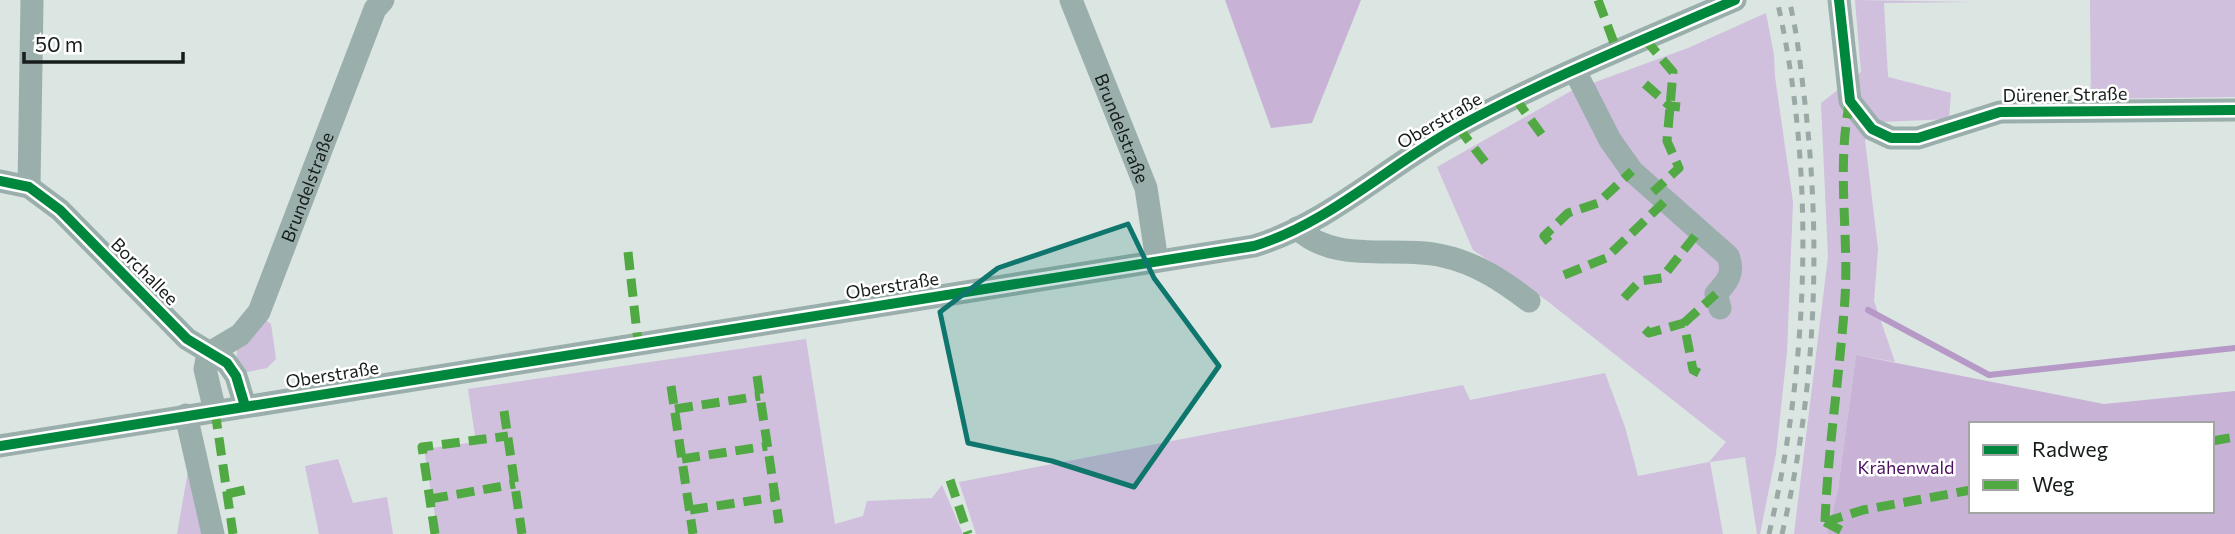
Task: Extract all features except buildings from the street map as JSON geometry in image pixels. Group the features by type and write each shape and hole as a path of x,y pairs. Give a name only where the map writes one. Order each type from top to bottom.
{"street":[{"path":"29,187 32,0"},
{"name":"Brundelstraße","path":"208,354 240,335 259,312 375,9 383,0"},
{"name":"Brundelstraße","path":"1071,0 1146,188 1157,261"},
{"name":"Oberstraße","path":"0,446 1254,246 1297,228 1458,127 1575,71 1735,0"},
{"name":"Dürener Straße","path":"1839,0 1850,101 1872,129 1891,138 1918,138 2000,112 2235,110"},
{"path":"1575,71 1610,140 1632,171 1728,256 1731,269 1729,280 1716,294 1720,308"},
{"name":"Borchallee","path":"0,181 29,187 60,210 187,339 227,363 236,376 245,406"},
{"path":"1297,228 1309,240 1328,248 1441,255 1467,263 1529,301"},
{"path":"208,354 205,369 215,411"},
{"path":"186,415 213,534"}],"highlighted area":[{"path":"1128,224 1154,278 1219,366 1134,487 1052,461 968,443 940,312 998,268"}],"shaded area":[{"path":"1855,0 1974,2 1884,3 1888,77 1951,93 1949,119 1881,122 1865,140 1878,249 1874,301 1895,362 1856,355 1838,489 1827,534 1794,534 1828,257 1821,103 1861,72"},
{"path":"2090,0 2235,0 2235,97 2091,99"},
{"path":"1766,13 1793,202 1787,352 1776,454 1760,534 1757,534 1745,457 1710,462 1723,534 976,534 959,482 1463,385 1470,400 1605,373 1625,427 1638,476 1709,462 1726,442 1546,300 1473,250 1437,167 1571,91 1688,48"},
{"path":"264,319 271,324 276,359 267,368 247,372 237,358 237,349"},
{"path":"806,339 835,524 863,516 867,501 932,498 942,485 963,534 438,534 424,449 476,442 468,389"},
{"path":"338,459 353,503 387,497 393,534 319,534 305,466"},
{"path":"188,471 203,534 177,534"}],"green space":[{"path":"1225,0 1361,0 1312,123 1271,128"},
{"name":"Krähenwald","path":"1856,355 2104,404 2235,391 2235,534 1827,534 1838,489"}],"waterway":[{"path":"1868,310 1989,375 2235,348"}],"railway":[{"path":"1769,534 1793,403 1803,267 1798,132 1777,0"},
{"path":"1782,534 1809,370 1814,260 1810,150 1798,47 1789,0"}],"marked path":[{"path":"1598,0 1617,51"},
{"path":"1645,39 1673,72 1667,141 1679,168 1653,192"},
{"path":"1645,84 1670,106 1680,107"},
{"path":"1515,98 1542,135"},
{"path":"1825,522 1845,298 1843,174 1850,101"},
{"path":"1458,127 1485,162"},
{"path":"1549,242 1544,236 1568,213 1598,203 1632,171"},
{"path":"1564,275 1606,258 1664,202"},
{"path":"1624,298 1640,281 1662,278 1698,232"},
{"path":"628,252 638,342"},
{"path":"1684,323 1716,294"},
{"path":"1645,329 1649,333 1684,323 1693,370 1699,373"},
{"path":"757,376 779,523"},
{"path":"671,386 693,534"},
{"path":"675,409 760,396"},
{"path":"215,411 233,534"},
{"path":"504,411 522,534"},
{"path":"435,534 422,447 508,436"},
{"path":"2214,441 2235,437"},
{"path":"682,459 767,446"},
{"path":"950,480 968,534"},
{"path":"430,499 515,484"},
{"path":"227,494 249,489"},
{"path":"1825,522 1863,510 1969,490"},
{"path":"690,510 775,497"},
{"path":"1825,522 1848,534"}],"cycle path":[{"path":"0,446 1254,246 1309,223 1434,141 1493,108 1735,0"},
{"path":"1839,0 1850,101 1872,129 1891,138 1918,138 2000,112 2235,110"},
{"path":"0,181 29,187 60,210 187,339 227,363 236,376 245,406"}]}
